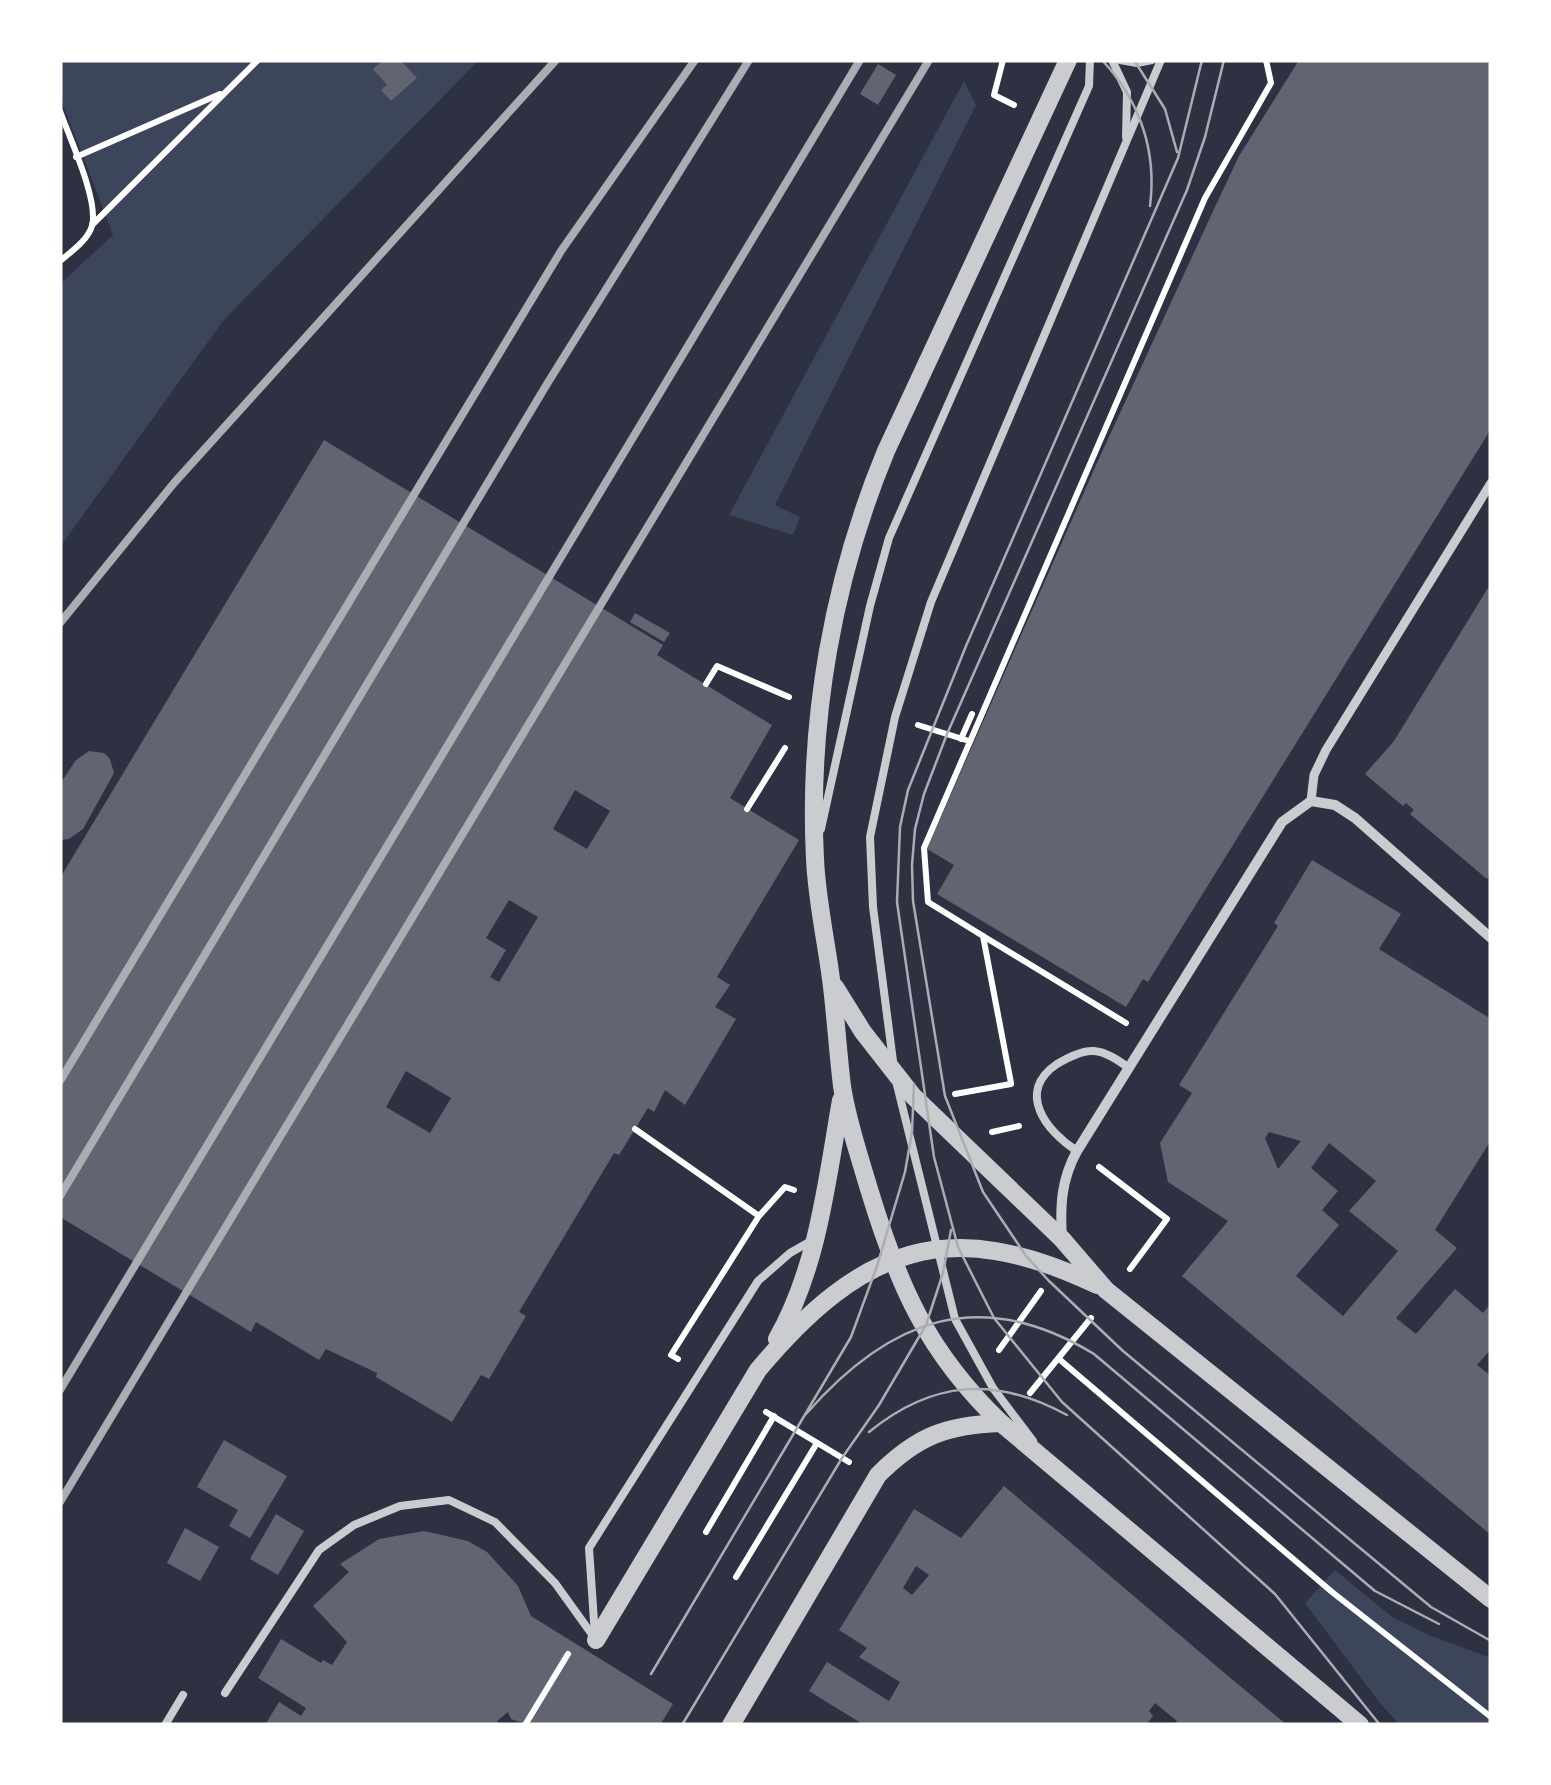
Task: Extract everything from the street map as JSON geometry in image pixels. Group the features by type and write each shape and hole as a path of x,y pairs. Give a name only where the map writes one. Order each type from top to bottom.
{"street":[{"path":"1068,60 864,505 837,598 824,680 815,782 815,858 843,1089 861,1164 892,1260 924,1329 948,1366 1001,1423 1360,1725"},
{"path":"1310,801 1314,775 1326,750 1491,483"},
{"path":"1062,1240 1061,1195 1067,1170 1282,822 1310,801 1335,804 1355,818 1491,938"},
{"path":"832,983 896,1076 1109,1291 1491,1599"},
{"path":"596,1640 758,1370 797,1295 828,1182 843,1089"},
{"path":"758,1370 813,1311 844,1286 892,1260 937,1248 997,1250 1058,1267 1109,1291"},
{"path":"731,1725 878,1475 920,1440 958,1426 1001,1423"}],"lane":[{"path":"815,858 870,606 890,538 1089,86 1090,60"},
{"path":"1112,60 1127,92 1125,147"},
{"path":"1120,60 1152,60"},
{"path":"1052,1464 983,1372 955,1318 896,1076 873,906 870,837 895,717 931,602 1161,60"},
{"path":"1078,1151 1043,1121 1037,1092 1048,1070 1092,1050 1129,1068"},
{"path":"596,1640 589,1548 758,1282 790,1253 814,1240"},
{"path":"225,1693 319,1550 354,1525 400,1506 449,1500 495,1522 556,1583 596,1640"},
{"path":"165,1725 183,1696"}],"path":[{"path":"60,260 80,245 92,225 258,60"},
{"path":"1003,60 994,95 1040,117"},
{"path":"1148,1037 928,902 924,848 1094,464 1205,198 1272,83 1266,60"},
{"path":"76,157 226,92"},
{"path":"60,111 89,197 92,225"},
{"path":"706,684 716,666 795,699"},
{"path":"961,738 972,714"},
{"path":"747,809 794,735"},
{"path":"983,936 1014,1098"},
{"path":"984,1134 1018,1127 1016,1112"},
{"path":"635,1129 759,1216"},
{"path":"1078,1151 1167,1219 1059,1359 1332,1592 1491,1718"},
{"path":"699,1371 671,1355 759,1216 785,1186 807,1195"},
{"path":"983,1372 1058,1267"},
{"path":"706,1532 770,1414 850,1463"},
{"path":"736,1577 817,1442"}],"shaded area":[{"path":"60,60 479,60 223,321 60,547 60,284 113,235 60,97"},
{"path":"964,81 976,105 775,505 800,517 793,535 729,515"},
{"path":"1335,1570 1392,1617 1491,1658 1491,1725 1400,1725 1305,1603"}],"building":[{"path":"383,60 400,60 417,78 391,101 381,90 387,85 373,69"},
{"path":"1299,60 1491,60 1491,429 1148,982 1143,979 1126,1007 937,894 954,865 927,849 1214,209 1239,156"},
{"path":"878,64 896,75 878,105 860,94"},
{"path":"324,440 663,645 657,655 772,725 730,798 799,840 717,977 730,985 715,1007 736,1019 685,1105 665,1090 654,1112 648,1108 619,1155 614,1153 519,1312 526,1316 489,1379 481,1375 452,1422 376,1377 377,1373 326,1349 319,1360 256,1322 251,1332 60,1217 60,878","holes":["575,790 610,811 587,849 553,829","509,900 538,917 499,982 490,977 506,950 486,938","406,1071 451,1098 430,1133 386,1107"]},
{"path":"1491,583 1491,874 1487,879 1410,814 1414,810 1406,803 1403,806 1365,774 1394,741"},
{"path":"635,613 670,633 664,642 630,622"},
{"path":"89,751 104,753 114,773 83,829 60,840 60,784 76,760"},
{"path":"1312,860 1401,914 1379,949 1491,1019 1491,1140 1435,1230 1457,1248 1396,1318 1416,1334 1455,1289 1483,1313 1491,1303 1491,1349 1477,1365 1491,1376 1491,1535 1182,1276 1228,1221 1168,1182 1160,1143 1192,1093 1179,1085 1278,926 1274,923","holes":["1269,1132 1301,1141 1278,1169 1265,1138","1329,1143 1376,1181 1349,1211 1398,1251 1343,1316 1296,1276 1339,1225 1322,1210 1338,1191 1311,1168"]},
{"path":"224,1440 287,1476 250,1538 229,1526 238,1510 197,1487"},
{"path":"1004,1486 1287,1725 1174,1725 1177,1721 1155,1703 1149,1711 1153,1716 1146,1725 864,1725 809,1691 827,1662 889,1701 900,1682 859,1657 867,1648 839,1630 914,1509 961,1538","holes":["916,1566 929,1575 912,1595 903,1588"]},
{"path":"276,1514 304,1531 278,1575 250,1559"},
{"path":"185,1528 219,1547 200,1581 167,1563"},
{"path":"424,1531 468,1541 487,1552 518,1586 531,1616 673,1704 660,1725 529,1725 511,1719 508,1712 497,1721 501,1725 265,1725 279,1702 301,1716 306,1708 258,1678 281,1639 321,1663 323,1660 332,1665 347,1642 313,1606 349,1572 340,1564 379,1539"}],"tram line":[{"path":"1102,60 1127,92 1143,128 1151,166 1150,206"},
{"path":"1134,60 1165,109 1177,152"},
{"path":"1202,60 1178,158 966,646 908,790 900,827 897,902 934,1157 958,1247 994,1318 1062,1402 1275,1594 1380,1725"},
{"path":"1224,60 1187,190 924,794 915,829 913,901 945,1096 983,1192 1026,1256 1049,1281 1123,1351 1431,1607 1491,1641"},
{"path":"651,1674 851,1337 905,1172 914,1084"},
{"path":"682,1725 926,1325 943,1273 951,1230"},
{"path":"806,1414 837,1381 870,1355 903,1335 938,1322 974,1317 1012,1320 1052,1333 1094,1354 1375,1591 1439,1624"},
{"path":"869,1432 917,1402 965,1389 1015,1394 1067,1415"}],"railway":[{"path":"60,623 174,483 556,60"},
{"path":"60,1081 561,251 695,60"},
{"path":"60,1196 547,384 749,60"},
{"path":"60,1390 860,60"},
{"path":"60,1502 929,60"}]}
